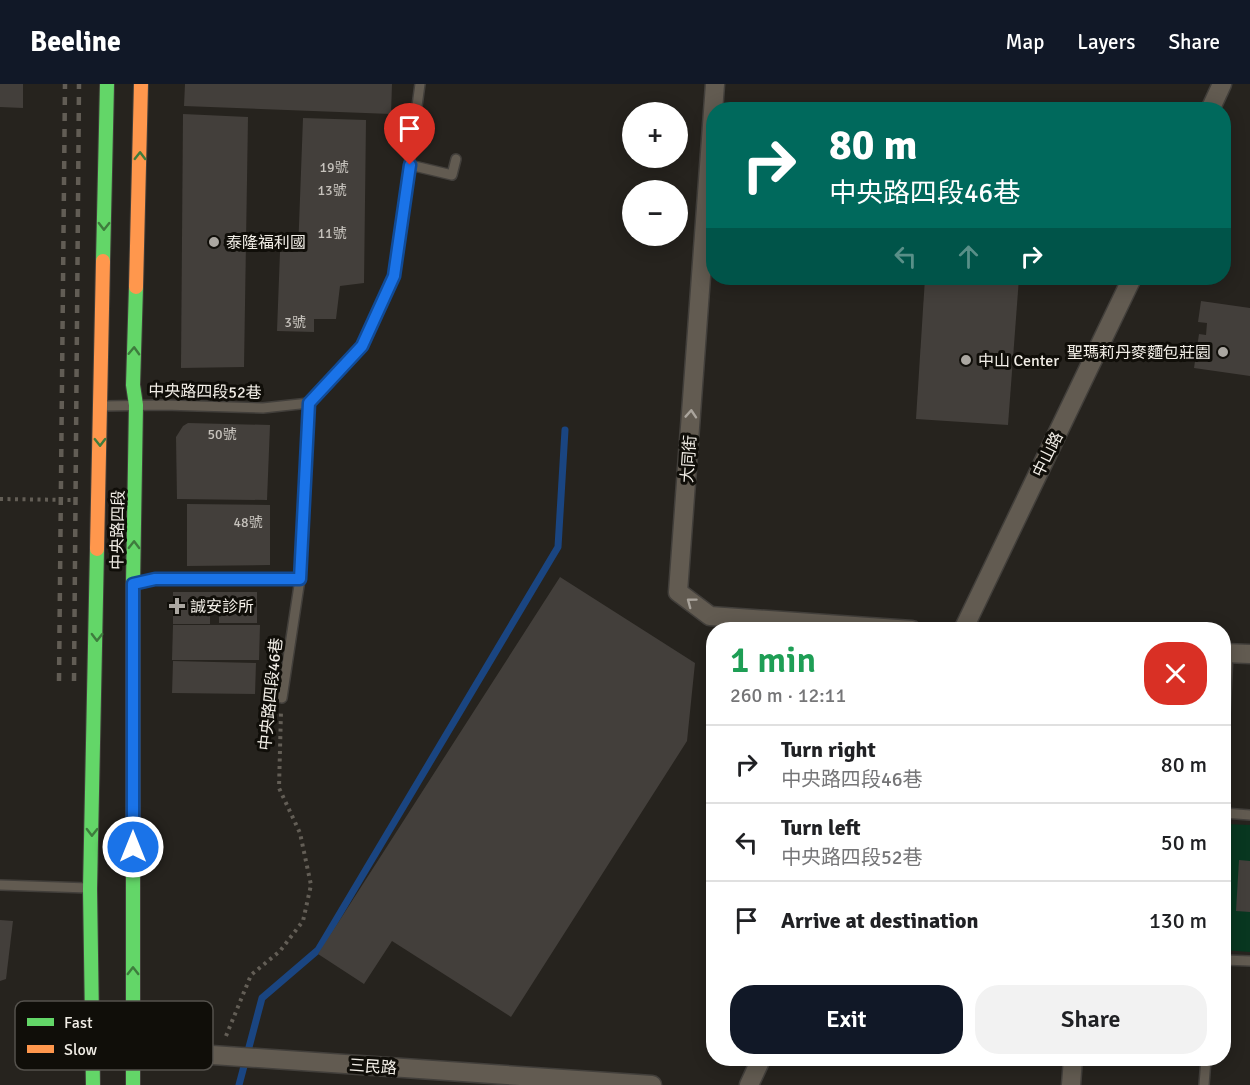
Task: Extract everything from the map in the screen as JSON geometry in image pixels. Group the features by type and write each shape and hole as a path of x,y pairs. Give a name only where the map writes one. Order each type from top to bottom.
{"main road":[{"name":"中央路四段","path":"94,1001 90,889 107,84"},
{"name":"中央路四段","path":"133,1001 133,584 136,405 133,385 141,84"},
{"name":"中央路四段","path":"93,1085 94,1070"}],"street":[{"name":"大同街","path":"715,102 716,84"},
{"path":"1214,102 1222,84"},
{"name":"大同街","path":"706,218 678,592 710,616 797,622"},
{"name":"中山路","path":"967,622 1129,285"},
{"path":"1231,653 1250,654"},
{"name":"三民路","path":"213,1056 652,1085"},
{"path":"749,1085 758,1066"},
{"path":"1071,1085 1072,1066"}],"lane":[{"path":"133,584 155,579 300,579 309,403 362,346 394,276 420,84"},
{"path":"410,165 452,175 456,159"},
{"name":"中央路四段52巷","path":"100,406 262,408 309,403"},
{"name":"中央路四段46巷","path":"282,698 300,579"},
{"path":"1231,814 1250,815"},
{"path":"0,885 90,889"},
{"path":"1231,960 1250,961"},
{"path":"1204,1085 1205,1066"}],"path":[{"path":"0,499 100,500"},
{"name":"中央路四段46巷","path":"221,1056 228,1025 251,975 280,951 303,921 311,885 300,833 279,788 278,736 282,698"}],"green space":[{"path":"1231,824 1250,825 1250,952 1231,951"}],"building":[{"path":"0,84 23,84 23,108 0,107"},
{"path":"185,84 392,84 391,114 184,106"},
{"name":"泰隆福利國","path":"183,114 248,117 244,367 181,368"},
{"name":"泰隆福利國","path":"303,118 366,120 364,283 340,286 336,319 314,319 314,332 277,331 280,252 298,252"},
{"name":"中山 Center","path":"925,285 1018,285 1008,425 916,419"},
{"name":"聖瑪莉丹麥麵包莊園","path":"1201,301 1250,308 1250,376 1194,368 1199,334 1206,335 1207,323 1198,322"},
{"path":"188,423 270,425 267,500 177,499 176,437 183,426"},
{"path":"187,504 270,505 270,565 187,566"},
{"path":"560,577 695,663 687,741 511,1017 392,941 364,984 318,954"},
{"path":"173,592 257,592 257,623 219,623 219,609 210,610 210,624 173,624"},
{"path":"173,625 260,625 259,660 172,660"},
{"path":"173,661 256,663 255,694 172,693"},
{"path":"1239,860 1250,861 1250,912 1236,911"},
{"path":"0,920 13,921 6,979 0,981"}],"waterway":[{"path":"239,1085 262,998 318,950 558,547 565,430"}],"railway":[{"path":"59,681 65,84"},
{"path":"74,681 79,84"}],"traffic: fast":[{"path":"103,261 107,84"},
{"path":"133,1001 133,584 136,405 133,385 136,287"},
{"path":"92,1001 90,889 97,549"},
{"path":"93,1070 93,1085"},
{"path":"133,1070 133,1085"}],"traffic: slow":[{"path":"136,287 141,84"},
{"path":"97,549 103,261"}],"place":[{"name":"泰隆福利國","path":"214,242"},
{"name":"聖瑪莉丹麥麵包莊園","path":"1223,352"},
{"name":"中山 Center","path":"966,360"},
{"name":"誠安診所","path":"177,606"}],"route":[{"path":"133,847 133,584 155,579 300,579 309,403 362,346 394,276 410,165"}]}
